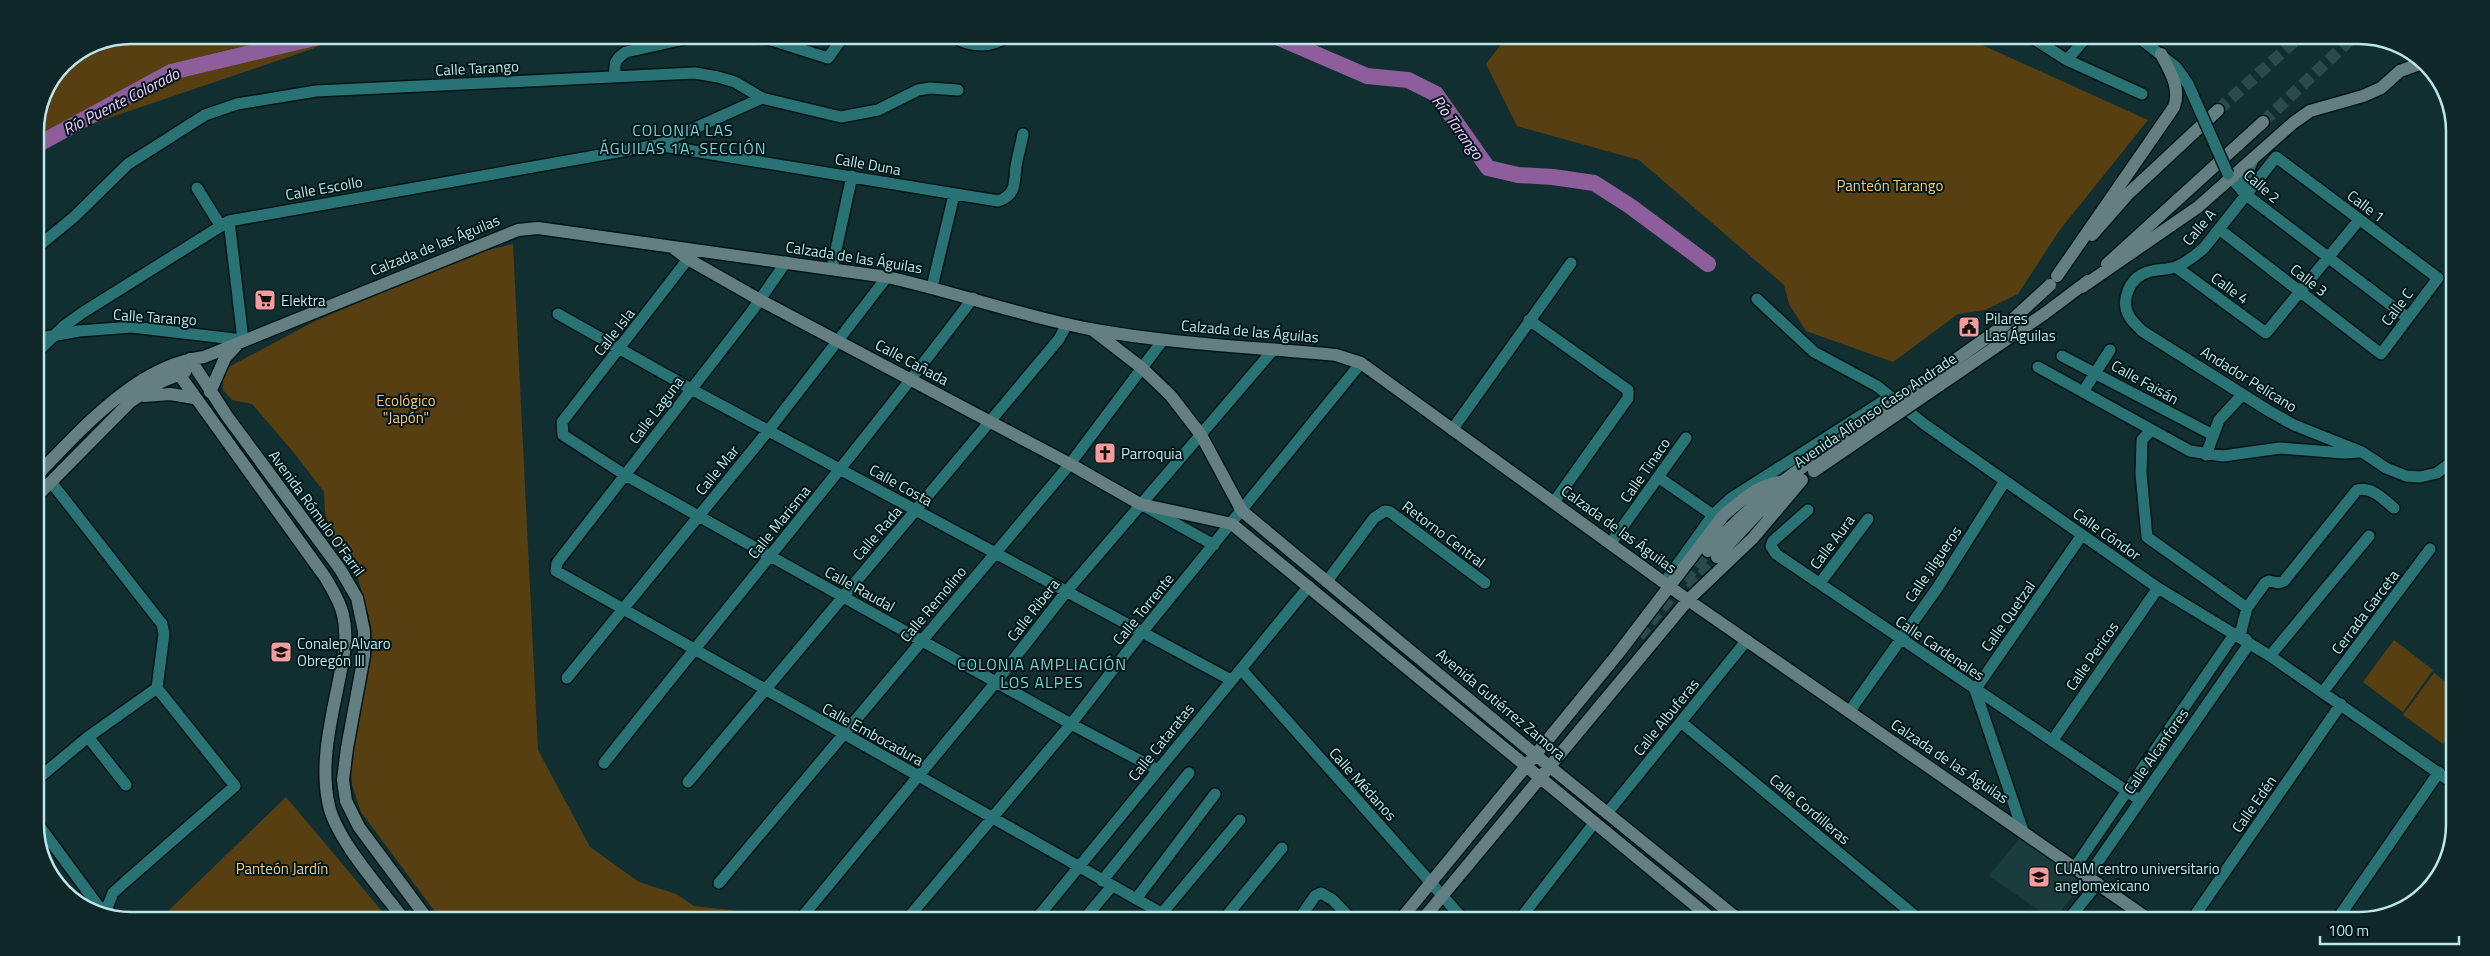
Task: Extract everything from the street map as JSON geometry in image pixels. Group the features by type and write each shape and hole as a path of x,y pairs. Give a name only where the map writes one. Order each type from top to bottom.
{"main road":[{"path":"2054,280 2174,107 2177,96 2176,87 2161,54"},
{"path":"2082,287 2198,207 2229,177 2252,162 2293,123 2310,111 2364,96 2381,88 2400,71 2416,65"},
{"name":"Avenida Alfonso Caso Andrade","path":"2218,110 2128,194 2054,280 2012,320 1810,468 1802,480 1759,512 1712,554 1732,524 1779,482 1810,468 2082,287 2263,122"},
{"name":"Calzada de las Águilas","path":"44,468 96,415 120,395 243,340 518,230 538,228 887,277 1092,329 1163,340 1336,355 1352,359 1361,364 1688,600 2139,912"},
{"name":"Calle Cañada","path":"670,246 688,259 760,300 1070,464 1140,504 1232,524"},
{"path":"1092,329 1142,368 1171,396 1201,435 1242,511"},
{"path":"210,392 225,358 243,340"},
{"name":"Avenida Rómulo O'Farril","path":"192,363 220,406 340,569 357,598 364,631 364,656 343,780 346,802 359,827 422,912"},
{"name":"Calzada de las Águilas","path":"44,489 117,413 176,371"},
{"name":"Avenida Rómulo O'Farril","path":"176,371 206,416 325,578 338,599 343,614 345,644 328,744 325,778 329,808 343,837 399,912"},
{"path":"139,396 170,394 194,398"},
{"path":"206,416 220,406"},
{"path":"1429,912 1688,600 1753,538 1802,480"},
{"path":"1407,912 1536,756 1668,584 1723,516 1742,499 1767,484 1779,482"},
{"name":"Avenida Gutiérrez Zamora","path":"1242,511 1328,580 1536,756 1608,812 1729,912"},
{"name":"Avenida Gutiérrez Zamora","path":"1232,524 1703,912"},
{"path":"1348,619 1358,606"}],"street":[{"path":"614,76 616,57 626,52 662,44"},
{"path":"784,44 828,58 838,44"},
{"path":"968,44 987,44"},
{"path":"2042,44 2067,60 2142,94"},
{"path":"2067,60 2081,44"},
{"path":"2075,50 2084,44"},
{"name":"Calle 2","path":"2147,44 2181,72 2229,177 2245,194 2408,318"},
{"name":"Calle Tarango","path":"44,242 74,217 128,164 205,115 237,104 316,91 695,73 735,82 762,98 841,117 878,110 918,90 930,88 958,90"},
{"path":"658,145 762,98"},
{"name":"Calle Duna","path":"658,145 998,201 1010,195 1016,182 1016,168 1023,134"},
{"name":"Calle Escollo","path":"44,346 82,313 225,223 658,145"},
{"name":"Calle A","path":"2129,318 2125,308 2127,294 2132,284 2140,275 2176,267 2192,259 2219,229 2276,157"},
{"name":"Calle 1","path":"2276,157 2438,278"},
{"path":"2245,194 2245,179 2252,162"},
{"path":"832,268 852,176"},
{"path":"197,188 225,223 243,340"},
{"path":"932,287 954,195"},
{"path":"2300,292 2359,220"},
{"name":"Calle 3","path":"2219,229 2381,354"},
{"name":"Calle Isla","path":"562,422 688,259"},
{"name":"Calle Laguna","path":"561,575 556,571 557,563 760,300 786,262"},
{"path":"1452,430 1571,263"},
{"name":"Calle 4","path":"2176,267 2266,333 2300,292"},
{"name":"Calle Mar","path":"567,678 768,431 887,277"},
{"name":"Calle C","path":"2381,354 2438,278"},
{"name":"Calle Marisma","path":"604,763 694,649 842,470 973,298"},
{"name":"Calle Cóndor","path":"1757,299 1814,352 1877,386 1924,424 2158,588 2237,633 2249,644 2270,656 2446,777"},
{"name":"Calle Costa","path":"558,314 768,431 1231,680"},
{"name":"Andador Pelícano","path":"2129,318 2142,331 2242,395 2294,425 2362,452 2386,468 2406,476 2420,477 2437,473 2446,466"},
{"path":"1529,320 1628,390 1628,398 1554,502"},
{"name":"Calle Rada","path":"688,782 1059,339 1067,324"},
{"name":"Calle Tarango","path":"44,338 96,329 132,327 243,340"},
{"name":"Calle Remolino","path":"719,883 1070,464 1163,340"},
{"name":"Calle Ribera","path":"806,912 996,682 1066,592 1274,349"},
{"path":"2082,392 2110,350"},
{"name":"Calle Faisán","path":"2062,356 2213,435"},
{"name":"Calle Torrente","path":"913,912 1071,724 1143,631 1361,364"},
{"path":"2038,367 2190,451 2206,455 2223,456 2280,448 2344,453 2362,452"},
{"path":"2206,455 2219,420 2242,395"},
{"name":"Avenida Alfonso Caso Andrade","path":"1668,584 1713,515 1746,488 1890,397"},
{"name":"Calle Raudal","path":"562,422 563,435 568,440 625,475 921,641 1158,770"},
{"path":"2150,430 2142,440 2141,474 2147,537 2247,608"},
{"name":"Calle Tinaco","path":"1611,543 1686,438"},
{"path":"1658,477 1713,515"},
{"name":"Calle Jilgueros","path":"1849,712 1938,586 2005,481"},
{"path":"51,482 162,624 164,634 157,688 235,786 125,882 113,894 105,908"},
{"path":"2237,633 2247,608 2267,582 2278,583 2284,581 2357,490 2364,488 2372,491 2394,508"},
{"name":"Calle Cañada","path":"1140,504 1214,545"},
{"name":"Calle Cardenales","path":"1808,510 1773,541 1771,546 1776,554 2140,800"},
{"name":"Retorno Central","path":"1328,580 1374,518 1385,511 1390,512 1485,583"},
{"name":"Calle Aura","path":"1820,583 1868,519"},
{"name":"Calle Quetzal","path":"1975,690 2082,534"},
{"path":"2270,656 2369,536"},
{"name":"Cerrada Garceta","path":"2323,692 2430,549"},
{"name":"Calle Embocadura","path":"561,575 1136,899 1156,912"},
{"name":"Calle Cataratas","path":"1042,912 1309,586"},
{"name":"Calle Pericos","path":"2052,741 2158,588"},
{"name":"Calle Alcanfores","path":"2075,867 2237,633"},
{"name":"Calle Albuferas","path":"1608,812 1747,640"},
{"name":"Calle Alcanfores","path":"2073,912 2140,800 2249,644"},
{"name":"Calle Médanos","path":"1241,669 1457,912"},
{"path":"44,774 88,737 157,688"},
{"path":"1975,690 2023,831"},
{"name":"Calle Edén","path":"2197,912 2341,704"},
{"name":"Calle Cordilleras","path":"1681,722 1910,912"},
{"path":"88,737 126,785"},
{"path":"2342,912 2439,772"},
{"path":"1089,912 1107,883 1189,773"},
{"path":"1136,899 1215,794"},
{"path":"1167,912 1240,820"},
{"path":"1528,912 1595,822"},
{"path":"44,832 100,906"},
{"path":"1230,912 1282,848"},
{"path":"1303,912 1315,896 1321,893 1333,900 1344,912"}],"shaded area":[{"name":"CUAM centro universitario anglomexicano","path":"2023,834 2089,877 2060,912 2041,912 1989,876"}],"green space":[{"path":"131,44 323,44 44,140 45,114 50,97 58,82 82,58 97,50 114,45"},
{"name":"Panteón Tarango","path":"1501,44 1980,44 2148,120 2059,231 2018,294 1985,310 1958,314 1893,362 1806,331 1789,304 1784,285 1639,160 1517,126 1486,64"},
{"name":"Ecológico \"Japón\"","path":"513,244 538,750 590,847 639,882 676,894 694,906 739,912 435,912 361,812 352,785 351,763 373,646 371,626 358,578 332,538 325,512 324,492 295,454 252,404 232,400 223,390 222,377 229,367 315,321 476,253"},
{"path":"2394,640 2433,670 2403,712 2363,682"},
{"path":"2434,673 2446,682 2446,740 2443,744 2403,715"},
{"name":"Panteón Jardín","path":"286,797 383,912 167,912"}],"waterway":[{"name":"Río Puente Colorado","path":"44,141 171,72 289,44"},
{"name":"Río Tarango","path":"1293,44 1367,76 1408,80 1436,94 1488,168 1518,175 1553,177 1594,183 1630,206 1708,264"}],"tunnel":[{"path":"2218,110 2292,44"},
{"path":"2263,122 2346,44"},
{"path":"1639,636 1708,551"},
{"path":"1679,603 1717,557"}],"place":[{"name":"Elektra","path":"265,300"},
{"name":"Pilares Las Águilas","path":"1969,327"},
{"name":"Parroquia","path":"1105,453"},
{"name":"Conalep Alvaro Obregón lll","path":"281,652"},
{"name":"CUAM centro universitario anglomexicano","path":"2039,877"}],"district":[{"name":"COLONIA LAS ÁGUILAS 1A. SECCIÓN","path":"683,139"},
{"name":"COLONIA AMPLIACIÓN LOS ALPES","path":"1042,673"}]}
